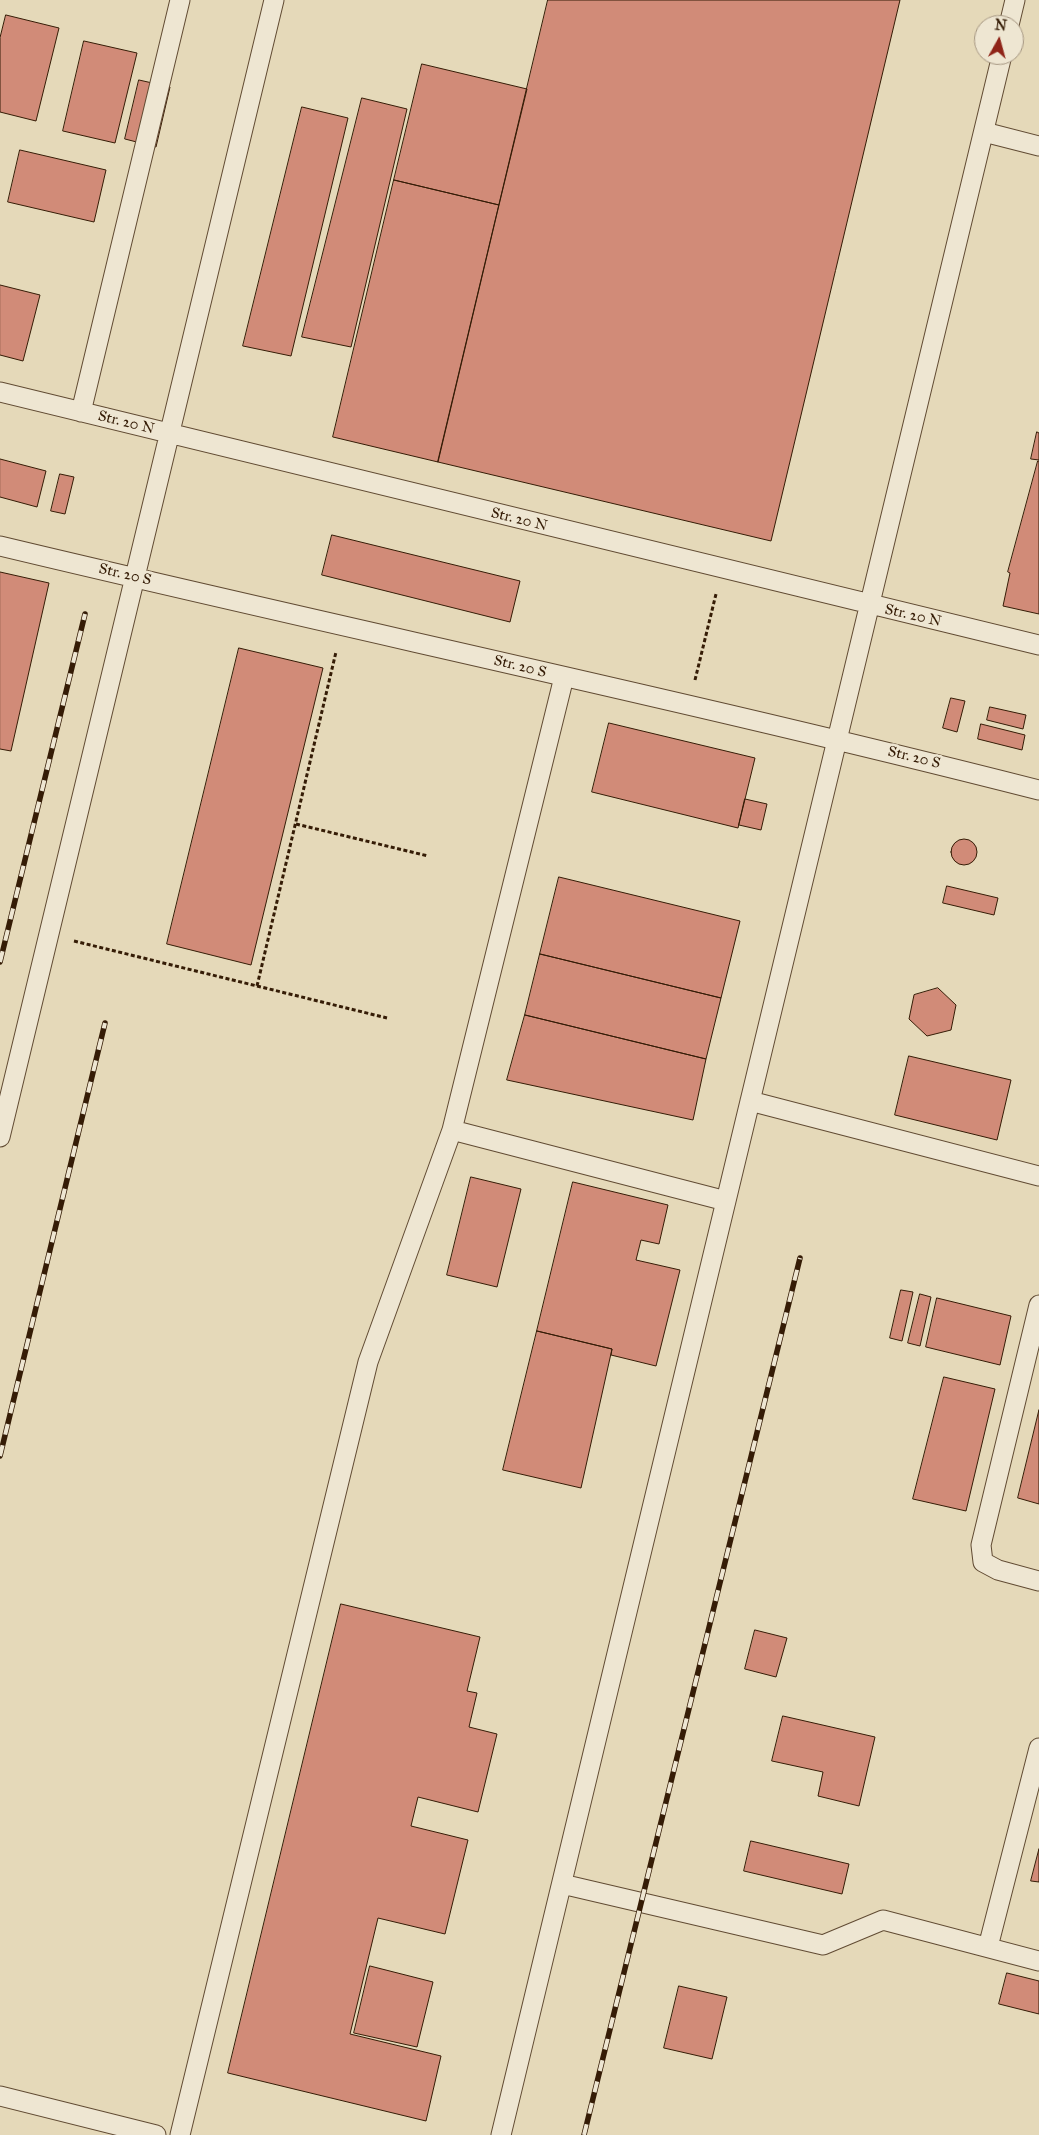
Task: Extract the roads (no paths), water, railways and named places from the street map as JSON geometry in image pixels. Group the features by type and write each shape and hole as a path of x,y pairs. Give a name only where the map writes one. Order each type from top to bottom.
{"lane":[{"path":"80,412 180,0"},
{"path":"0,1137 274,0"},
{"path":"1012,15 1016,0"},
{"path":"501,2135 1000,65"},
{"path":"984,132 1039,146"},
{"name":"Str. 20 N","path":"0,392 1039,646"},
{"name":"Str. 20 S","path":"0,546 838,739 1039,790"},
{"path":"180,2135 368,1362 452,1130 564,677"},
{"path":"750,1101 1039,1176"},
{"path":"452,1130 726,1201"},
{"path":"1039,1305 981,1545 983,1562 998,1570 1039,1582"},
{"path":"988,1947 1039,1748"},
{"path":"562,1884 823,1945 883,1920 1039,1961"},
{"path":"0,2096 156,2135"}],"railway":[{"path":"0,962 85,614"},
{"path":"0,1456 105,1023"},
{"path":"584,2135 800,1258"}]}
